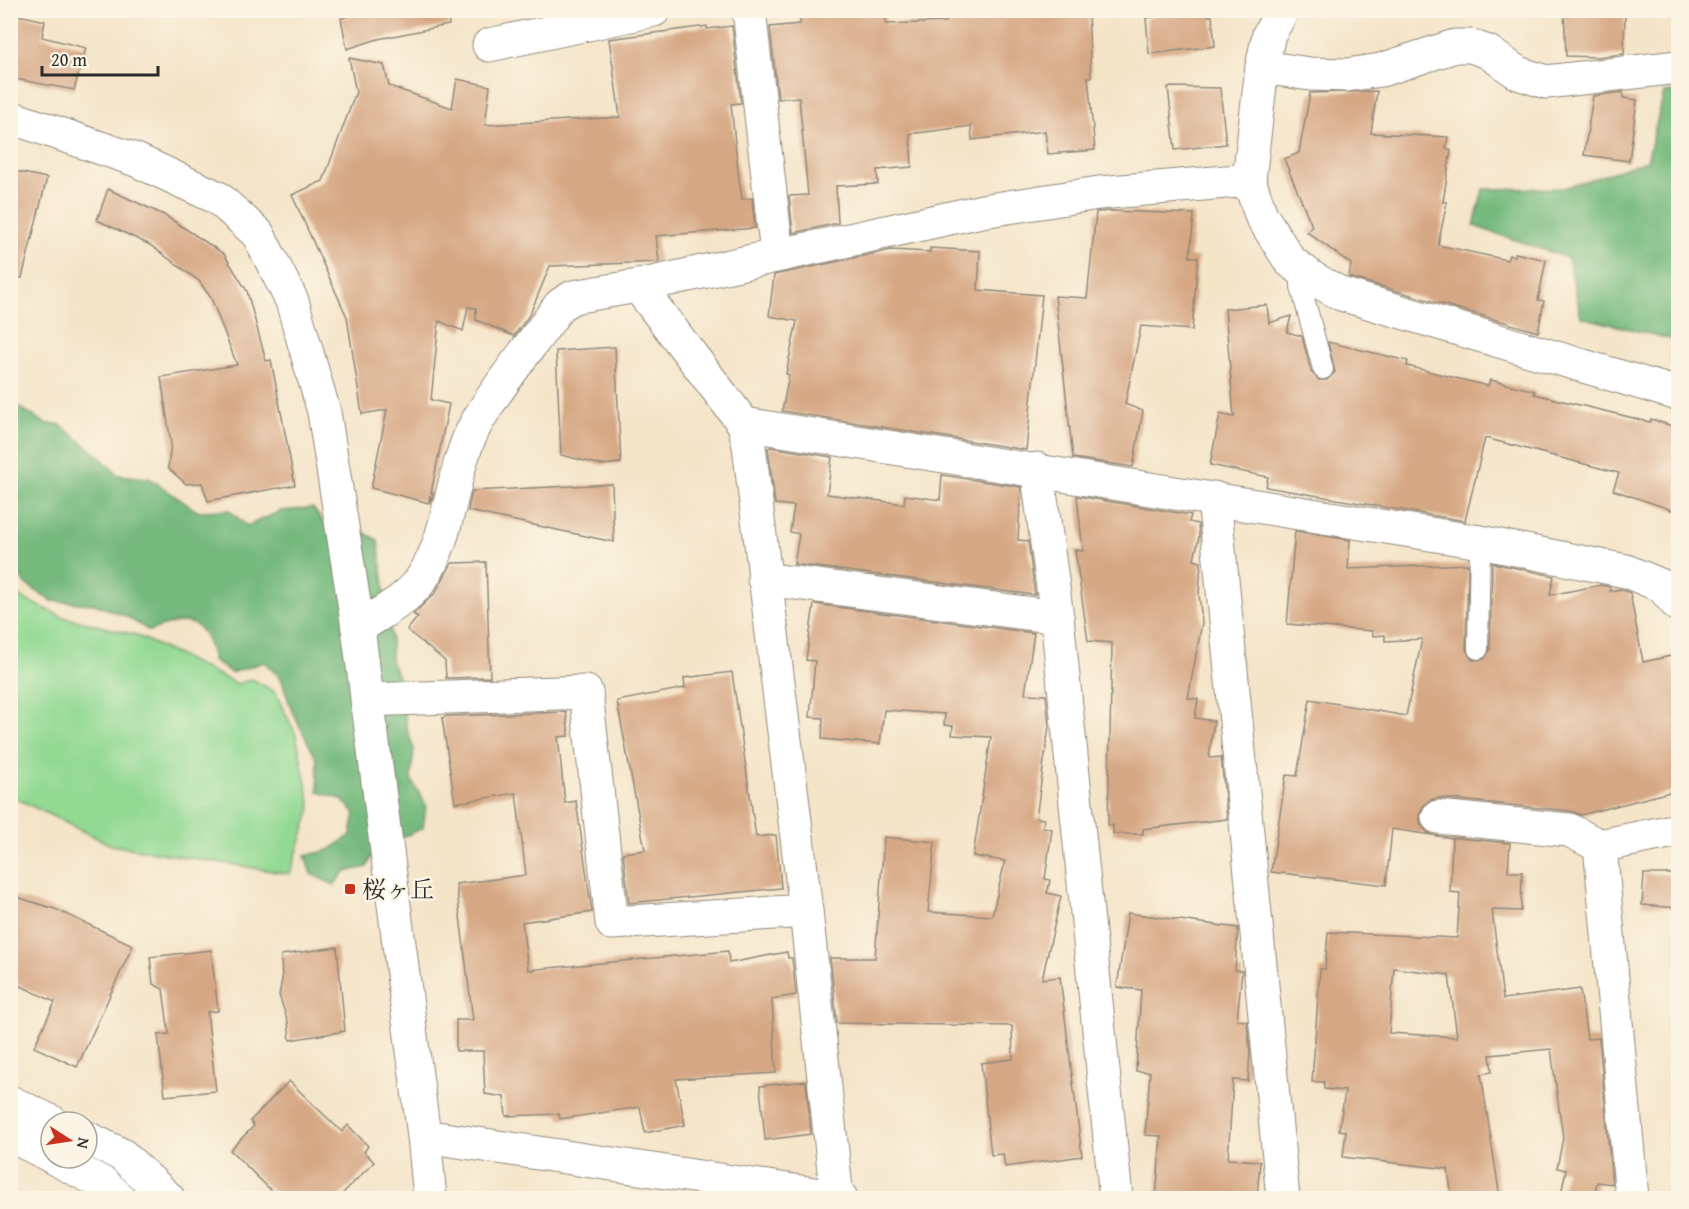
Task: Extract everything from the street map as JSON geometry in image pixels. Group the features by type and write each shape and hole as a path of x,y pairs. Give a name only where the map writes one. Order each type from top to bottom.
{"street":[{"path":"489,45 654,10"},
{"path":"749,10 777,254"},
{"path":"1268,18 1249,180 1261,215 1274,240 1290,261 1341,294 1678,394"},
{"path":"1262,67 1310,74 1347,75 1381,70 1455,46 1471,46 1488,52 1518,74 1546,82 1678,67"},
{"path":"10,117 136,160 218,198 258,234 292,301 324,412 358,628 424,1136 430,1198"},
{"path":"358,628 408,594 419,582 434,558 462,454 477,421 560,305 573,297 638,286 982,211 1099,193 1249,180"},
{"path":"424,1136 839,1198 750,446 744,424 638,286"},
{"path":"744,424 1037,469 1480,542 1626,571 1662,586 1678,605"},
{"path":"1037,469 1057,616 1116,1198"},
{"path":"1214,498 1283,1198"},
{"path":"764,579 1057,616"},
{"path":"367,700 586,692 612,923 806,911"},
{"path":"1438,818 1569,830 1600,846 1678,831"},
{"path":"1600,846 1632,1198"},
{"path":"10,1102 39,1116"},
{"path":"10,1136 39,1150"},
{"path":"99,1144 122,1155 168,1198"},
{"path":"77,1170 104,1184 119,1198"}],"lane":[{"path":"1301,270 1301,287 1323,369"},
{"path":"1478,649 1480,542"}],"green space":[{"path":"1678,92 1678,341 1581,317 1568,258 1474,226 1483,189 1564,188 1647,161 1664,93"},
{"path":"11,402 46,424 59,424 98,455 118,475 149,478 197,511 229,510 247,526 281,511 313,508 322,521 359,530 378,540 391,638 391,660 399,680 407,729 414,749 411,779 426,805 423,828 374,850 367,867 345,872 334,885 311,874 305,856 329,850 351,835 355,813 341,799 318,792 317,760 292,711 281,678 264,662 231,673 213,660 204,635 199,627 192,623 174,623 149,631 126,616 94,604 52,601 24,583 11,559 10,499 17,480 11,474"},
{"path":"11,580 19,597 63,617 136,635 237,684 252,679 275,692 296,735 311,808 290,874 111,845 11,796"}],"building":[{"path":"349,10 447,10 449,25 378,39 347,49 341,18 350,16"},
{"path":"885,10 886,24 946,22 946,16 952,16 951,10 1088,10 1091,77 1088,77 1095,150 1048,154 1045,131 972,140 971,126 910,134 912,167 877,170 878,184 836,186 838,223 793,233 789,196 808,195 799,97 778,99 770,27 800,24 800,16"},
{"path":"1152,10 1208,10 1208,16 1212,16 1215,46 1149,54 1146,18 1153,17"},
{"path":"1564,10 1625,10 1624,54 1597,57 1566,56"},
{"path":"10,13 45,21 42,37 86,48 74,90 10,78"},
{"path":"707,26 707,29 732,26 741,103 731,104 739,180 742,199 752,198 755,228 656,236 659,262 550,266 530,314 514,336 476,320 476,308 468,307 463,331 439,321 431,400 449,404 431,503 430,495 429,503 371,488 387,410 362,414 347,317 292,195 323,181 356,92 349,58 384,65 389,86 452,108 457,79 490,86 485,125 620,117 609,39"},
{"path":"1168,87 1220,88 1226,144 1175,150"},
{"path":"1377,91 1371,133 1448,137 1446,148 1451,150 1443,202 1447,202 1438,245 1507,260 1509,255 1515,256 1515,253 1546,260 1538,300 1544,301 1538,332 1349,277 1351,264 1307,232 1312,226 1284,159 1299,153 1310,93"},
{"path":"1623,92 1623,98 1637,100 1629,161 1584,155 1593,96"},
{"path":"10,170 47,178 22,278 10,277"},
{"path":"108,189 166,216 224,254 247,291 266,361 271,360 295,485 208,501 202,483 186,484 168,468 171,444 161,377 237,365 211,298 199,281 150,245 97,220"},
{"path":"1096,212 1194,214 1190,257 1198,257 1192,330 1141,326 1125,404 1143,411 1133,467 1073,458 1055,296 1087,298"},
{"path":"930,248 980,251 978,290 1042,295 1026,450 782,411 789,375 786,374 797,321 769,316 774,275 891,250 930,252"},
{"path":"1267,305 1269,323 1291,316 1287,332 1302,336 1311,372 1319,380 1327,380 1335,372 1328,342 1408,361 1407,366 1488,386 1490,380 1535,391 1534,394 1650,422 1651,419 1678,428 1678,512 1613,490 1619,473 1485,438 1465,521 1266,487 1268,477 1210,465 1220,414 1234,417 1225,309"},
{"path":"615,347 621,463 601,465 561,455 556,351"},
{"path":"768,448 832,457 827,494 904,504 905,495 940,500 942,475 1021,487 1018,540 1028,541 1035,595 794,564 799,534 790,532 794,506 775,504"},
{"path":"612,484 614,542 468,511 472,491"},
{"path":"1077,496 1191,515 1189,522 1198,524 1199,537 1194,560 1201,562 1199,594 1202,623 1188,698 1198,699 1195,718 1214,721 1209,758 1221,757 1227,819 1143,829 1143,834 1113,834 1113,825 1108,825 1112,643 1088,641 1075,550 1083,551"},
{"path":"1295,531 1350,540 1348,569 1468,564 1466,649 1472,660 1484,659 1490,650 1492,563 1554,576 1550,595 1601,585 1610,587 1610,591 1621,589 1630,593 1643,662 1671,656 1678,685 1678,790 1581,815 1571,811 1440,798 1430,800 1423,806 1419,815 1421,825 1428,833 1434,835 1392,829 1386,885 1271,872 1286,775 1297,776 1310,699 1406,716 1422,639 1385,641 1385,635 1373,636 1372,631 1287,624"},
{"path":"486,562 490,677 446,678 445,661 407,630 418,617 413,614 435,593 452,563"},
{"path":"814,604 1034,633 1025,694 1046,695 1049,726 1036,818 1044,819 1043,827 1052,829 1045,879 1050,880 1047,893 1061,896 1042,979 1060,977 1082,1156 1005,1167 1003,1154 991,1155 981,1063 1013,1059 1012,1026 837,1023 830,958 875,958 884,837 935,842 928,912 992,916 1005,861 973,856 991,737 952,735 953,726 944,725 945,714 884,710 880,744 822,739 823,718 810,717 815,661 806,660"},
{"path":"732,672 756,837 776,835 781,888 629,903 623,853 645,850 617,701 685,688 684,678"},
{"path":"566,712 569,736 558,737 565,803 576,801 592,912 522,922 528,970 728,951 729,963 787,952 788,958 792,958 796,995 772,999 776,1073 676,1079 685,1125 645,1133 640,1107 560,1119 559,1114 506,1116 504,1097 485,1094 483,1051 456,1051 456,1020 473,1020 456,884 526,875 516,793 455,803 442,718"},
{"path":"1443,837 1510,843 1508,872 1522,872 1521,911 1492,910 1503,999 1580,989 1587,1039 1599,1038 1612,1184 1597,1182 1594,1198 1561,1194 1566,1170 1557,1168 1563,1138 1551,1049 1490,1055 1492,1072 1481,1074 1500,1198 1452,1198 1448,1169 1343,1157 1346,1131 1339,1130 1345,1091 1324,1089 1324,1082 1312,1082 1320,969 1325,969 1328,932 1457,938 1460,893 1450,892 1452,838","holes":["1394,968 1449,975 1457,1037 1389,1033"]},
{"path":"1644,874 1678,874 1678,908 1642,905"},
{"path":"10,895 55,909 133,945 77,1067 34,1047 55,1002 10,981"},
{"path":"1128,913 1238,928 1235,970 1242,971 1237,1020 1247,1021 1250,1053 1248,1081 1233,1080 1228,1159 1260,1161 1257,1198 1156,1198 1161,1136 1145,1135 1150,1072 1136,1071 1141,990 1117,987"},
{"path":"337,947 345,1031 290,1040 288,1022 279,995 282,980 281,955"},
{"path":"211,950 218,1011 207,1012 216,1091 165,1096 158,1035 169,1034 163,989 153,984 150,957"},
{"path":"289,1081 342,1132 348,1125 368,1146 364,1152 374,1162 338,1198 279,1198 230,1150 254,1126 250,1121"},
{"path":"806,1081 811,1134 765,1140 760,1086"}],"place":[{"name":"桜ヶ丘","path":"350,889"}]}
